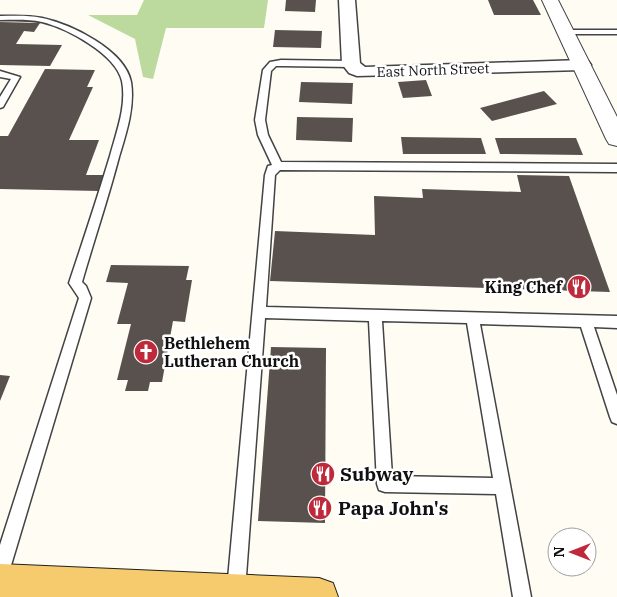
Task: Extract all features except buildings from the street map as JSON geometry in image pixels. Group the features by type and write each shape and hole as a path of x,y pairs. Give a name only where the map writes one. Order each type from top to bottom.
{"main road":[{"path":"0,583 319,597"}],"street":[{"path":"347,0 351,64"},
{"path":"550,0 617,138"},
{"name":"East North Street","path":"351,64 355,69 363,72 582,65"}],"lane":[{"path":"0,18 44,20 58,24 93,43 117,65 126,78 126,104 108,180 75,283 82,290 84,298 0,572"},
{"path":"566,32 617,32"},
{"path":"278,166 263,135 260,120 267,70 273,64 281,63 351,64"},
{"path":"0,74 12,74 16,77 0,105"},
{"path":"236,593 272,169 278,166 617,168"},
{"path":"259,312 617,322"},
{"path":"375,315 385,484 502,486"},
{"path":"473,318 522,597"},
{"path":"586,321 617,417"}],"green space":[{"path":"144,0 268,0 264,28 166,28 153,79 143,77 135,39 88,15 137,15"}],"place":[{"name":"King Chef","path":"579,287"},
{"name":"Bethlehem Lutheran Church","path":"146,352"},
{"name":"Subway","path":"323,474"},
{"name":"Papa John's","path":"320,508"}]}
